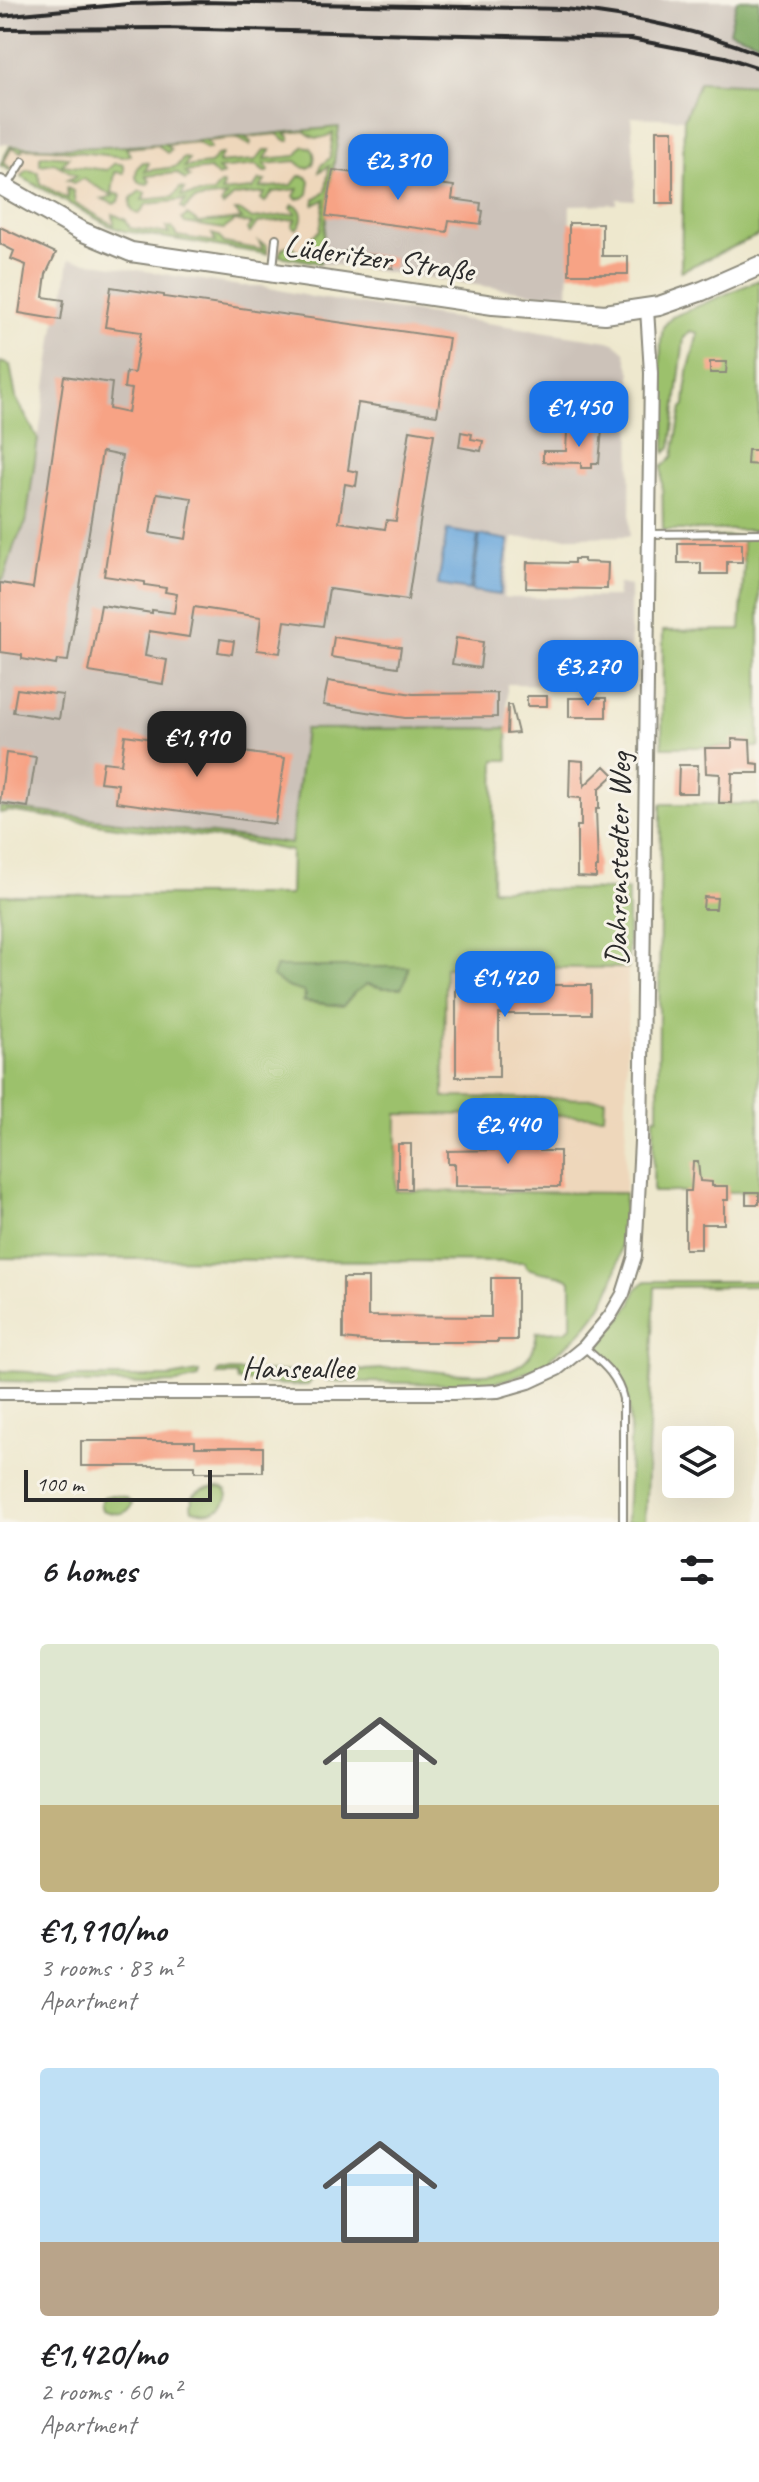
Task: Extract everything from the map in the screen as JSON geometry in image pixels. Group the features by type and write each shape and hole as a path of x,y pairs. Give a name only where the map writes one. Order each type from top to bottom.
{"main road":[{"name":"Lüderitzer Straße","path":"3,187 114,247 159,257 530,309 605,314 647,309 681,299 759,266"}],"street":[{"name":"Dahrenstedter Weg","path":"584,1347 602,1328 623,1294 632,1269 638,1231 642,1128 651,373 647,309"},
{"name":"Hanseallee","path":"0,1393 476,1393 498,1391 529,1382 557,1369 584,1347"}],"lane":[{"path":"3,187 23,161"},
{"path":"272,272 276,238"},
{"path":"647,534 759,533"},
{"path":"584,1347 615,1376 621,1386 623,1522"}],"shaded area":[{"path":"0,0 737,0 730,31 759,42 759,85 699,82 684,119 631,117 634,200 617,199 617,204 570,205 568,298 320,263 338,127 145,145 72,148 0,144"},
{"path":"339,127 320,263 124,231 0,165 10,146 145,145"},
{"path":"69,259 240,286 261,286 312,297 616,344 625,352 631,373 630,536 513,538 503,598 617,597 619,584 630,585 631,686 507,684 507,728 306,729 291,844 0,807 0,588 15,543 26,523 56,319 61,319"},
{"path":"445,967 628,968 625,1193 396,1192 397,1114 604,1115 604,1099 444,1098"}],"green space":[{"path":"737,0 759,0 759,42 729,31"},
{"path":"699,82 759,85 759,235 681,271 684,119"},
{"path":"339,127 320,263 279,256 283,248 290,245 298,255 315,254 309,244 310,238 320,230 325,199 314,205 315,199 326,191 329,166 319,172 320,166 330,158 333,133 318,138 304,131 285,133 290,141 277,134 245,137 251,142 250,145 237,138 206,141 210,149 197,142 166,145 171,150 167,153 158,145 126,148 130,155 123,157 51,149 24,148 21,152 12,147 3,163 11,171 0,165 10,146 134,146"},
{"path":"304,146 311,148 314,156 313,164 308,168 296,161 264,164 268,172 256,165 218,169 223,174 218,177 210,169 185,172 190,177 185,180 177,173 145,176 150,181 148,184 140,183 136,178 137,168 143,162 149,163 145,171 176,167 184,158 189,159 184,167 210,164 217,155 222,154 218,163 256,160 264,150 271,150 264,159 296,156"},
{"path":"40,157 69,157 62,165 107,170 115,163 124,165 124,173 115,172 112,193 121,195 119,201 114,204 102,199 113,196 83,179 73,183 67,180 77,176 54,163 40,165"},
{"path":"27,170 38,172 41,184 68,199 67,188 73,191 75,203 114,225 113,214 126,220 130,228 169,234 166,227 172,228 177,236 216,242 212,234 219,236 224,243 263,250 259,242 267,246 267,254 124,231 21,177"},
{"path":"299,176 305,176 310,181 308,194 303,198 296,199 294,196 298,189 273,192 265,202 261,199 265,193 234,196 223,206 221,204 226,196 194,200 184,210 181,207 186,200 147,204 139,214 131,206 131,198 140,191 146,193 142,200 173,197 180,188 185,189 181,196 213,193 220,184 224,186 221,192 253,189 259,180 265,181 260,188 292,185"},
{"path":"293,205 300,209 302,215 296,229 292,226 296,219 257,223 250,233 247,229 252,224 235,221 224,229 185,223 182,219 187,215 199,223 242,219 235,211 241,211 252,219 296,214 291,208"},
{"path":"759,280 759,530 663,530 662,467 673,456 698,333 690,331 684,338 671,447 665,453 665,423 660,392 663,327 672,317"},
{"path":"0,362 10,365 16,398 38,439 26,523 0,582"},
{"path":"759,536 759,747 662,747 663,631 740,630 744,567 742,539 665,538"},
{"path":"507,728 508,760 495,760 492,889 628,890 628,968 445,967 444,1097 605,1099 604,1116 397,1114 396,1191 625,1193 618,1265 602,1305 589,1323 551,1357 550,1363 506,1380 481,1385 329,1381 325,1380 325,1371 332,1364 349,1370 404,1368 474,1374 510,1370 523,1362 533,1350 537,1332 566,1331 571,1327 571,1281 532,1270 524,1262 0,1258 0,895 290,895 291,851 234,840 9,811 0,813 0,807 291,844 305,729","holes":["276,967 407,967 383,988 367,984 343,1006 304,1002 304,992"]},
{"path":"661,804 759,804 759,1192 653,1192 654,1117 658,1117"},
{"path":"276,967 408,967 401,988 367,984 343,1006 303,1001 306,996 304,992 287,987 272,976"},
{"path":"646,1281 759,1281 759,1286 655,1287 645,1522 627,1522 630,1437 626,1389 600,1347 631,1304 637,1288"},
{"path":"0,1371 55,1377 170,1377 199,1372 199,1378 177,1383 146,1384 0,1381"},
{"path":"218,1371 312,1372 313,1378 308,1385 281,1385 238,1381 237,1375 217,1375"},
{"path":"225,1489 228,1495 223,1505 209,1511 192,1510 195,1495 202,1490"},
{"path":"112,1495 128,1499 132,1504 130,1508 120,1513 102,1510 100,1503 104,1497"}],"water":[{"path":"447,530 478,535 470,590 438,585"},
{"path":"480,535 509,540 500,595 472,591"}],"building":[{"path":"656,130 673,130 673,203 656,203"},
{"path":"333,170 454,186 452,199 481,203 481,224 449,220 447,232 326,216"},
{"path":"569,223 602,223 602,256 628,256 628,274 569,274"},
{"path":"0,227 56,253 46,274 43,297 64,300 61,320 19,313 26,265 11,259 14,251 0,244"},
{"path":"345,251 394,258 393,268 343,261"},
{"path":"111,287 449,338 437,415 358,403 348,470 358,472 356,486 345,484 339,522 385,529 387,520 396,521 410,430 434,434 408,600 329,589 323,626 285,621 280,653 257,650 261,617 194,607 189,637 149,631 145,656 167,660 163,684 89,672 101,605 174,613 177,594 165,592 166,588 145,585 145,582 104,576 122,456 102,452 68,661 57,660 56,665 0,652 0,583 33,588 64,376 112,383 109,409 128,413 132,389 124,388 126,372 134,373 141,332 105,327","holes":["157,493 192,498 186,539 150,533"]},
{"path":"710,362 727,362 726,373 710,373"},
{"path":"602,429 599,463 592,463 592,468 581,468 581,463 543,462 543,451 566,451 567,432"},
{"path":"461,432 472,434 471,439 483,441 481,451 459,447"},
{"path":"748,450 759,450 759,465 747,464"},
{"path":"678,543 742,543 742,562 727,562 727,574 701,574 701,563 678,563"},
{"path":"574,559 608,563 607,589 526,588 527,562 574,563"},
{"path":"334,637 401,647 398,667 331,657"},
{"path":"456,638 483,642 480,668 452,664"},
{"path":"220,639 234,641 232,654 218,652"},
{"path":"328,681 413,694 497,693 497,717 405,718 323,705"},
{"path":"17,689 63,695 59,719 13,712"},
{"path":"527,696 547,696 547,706 527,706"},
{"path":"569,698 606,698 606,717 569,717"},
{"path":"508,705 511,705 518,733 507,734"},
{"path":"125,735 285,758 275,824 116,802 118,784 100,782 103,762 121,764"},
{"path":"732,739 750,740 751,763 759,764 759,773 732,773 731,803 719,803 720,774 706,773 705,748 732,748"},
{"path":"6,753 36,757 28,807 0,803"},
{"path":"570,760 583,761 584,786 605,766 614,775 599,789 596,878 577,877 577,826 581,826 581,798 569,797"},
{"path":"679,765 698,765 697,793 678,793"},
{"path":"704,897 717,898 716,909 703,909"},
{"path":"488,985 591,985 591,1014 499,1014 499,1077 456,1077 456,989 488,989"},
{"path":"480,1116 499,1116 499,1129 480,1129"},
{"path":"537,1116 552,1116 552,1127 537,1127"},
{"path":"503,1139 540,1139 540,1151 560,1151 560,1187 455,1186 455,1164 448,1164 448,1151 503,1150"},
{"path":"398,1144 411,1144 411,1189 398,1189"},
{"path":"693,1162 698,1162 700,1181 712,1182 712,1186 728,1186 728,1200 724,1200 724,1224 701,1224 701,1249 685,1249 685,1191 691,1191"},
{"path":"746,1192 759,1192 759,1204 746,1204"},
{"path":"343,1278 368,1278 368,1316 491,1317 491,1278 517,1278 517,1340 373,1342 343,1339"},
{"path":"81,1441 195,1441 195,1447 263,1447 263,1472 195,1472 195,1466 81,1466"}],"railway":[{"path":"0,16 128,4 201,2 565,9 664,25 712,37 759,54"},
{"path":"0,29 163,28 631,39 725,57 759,68"}]}
